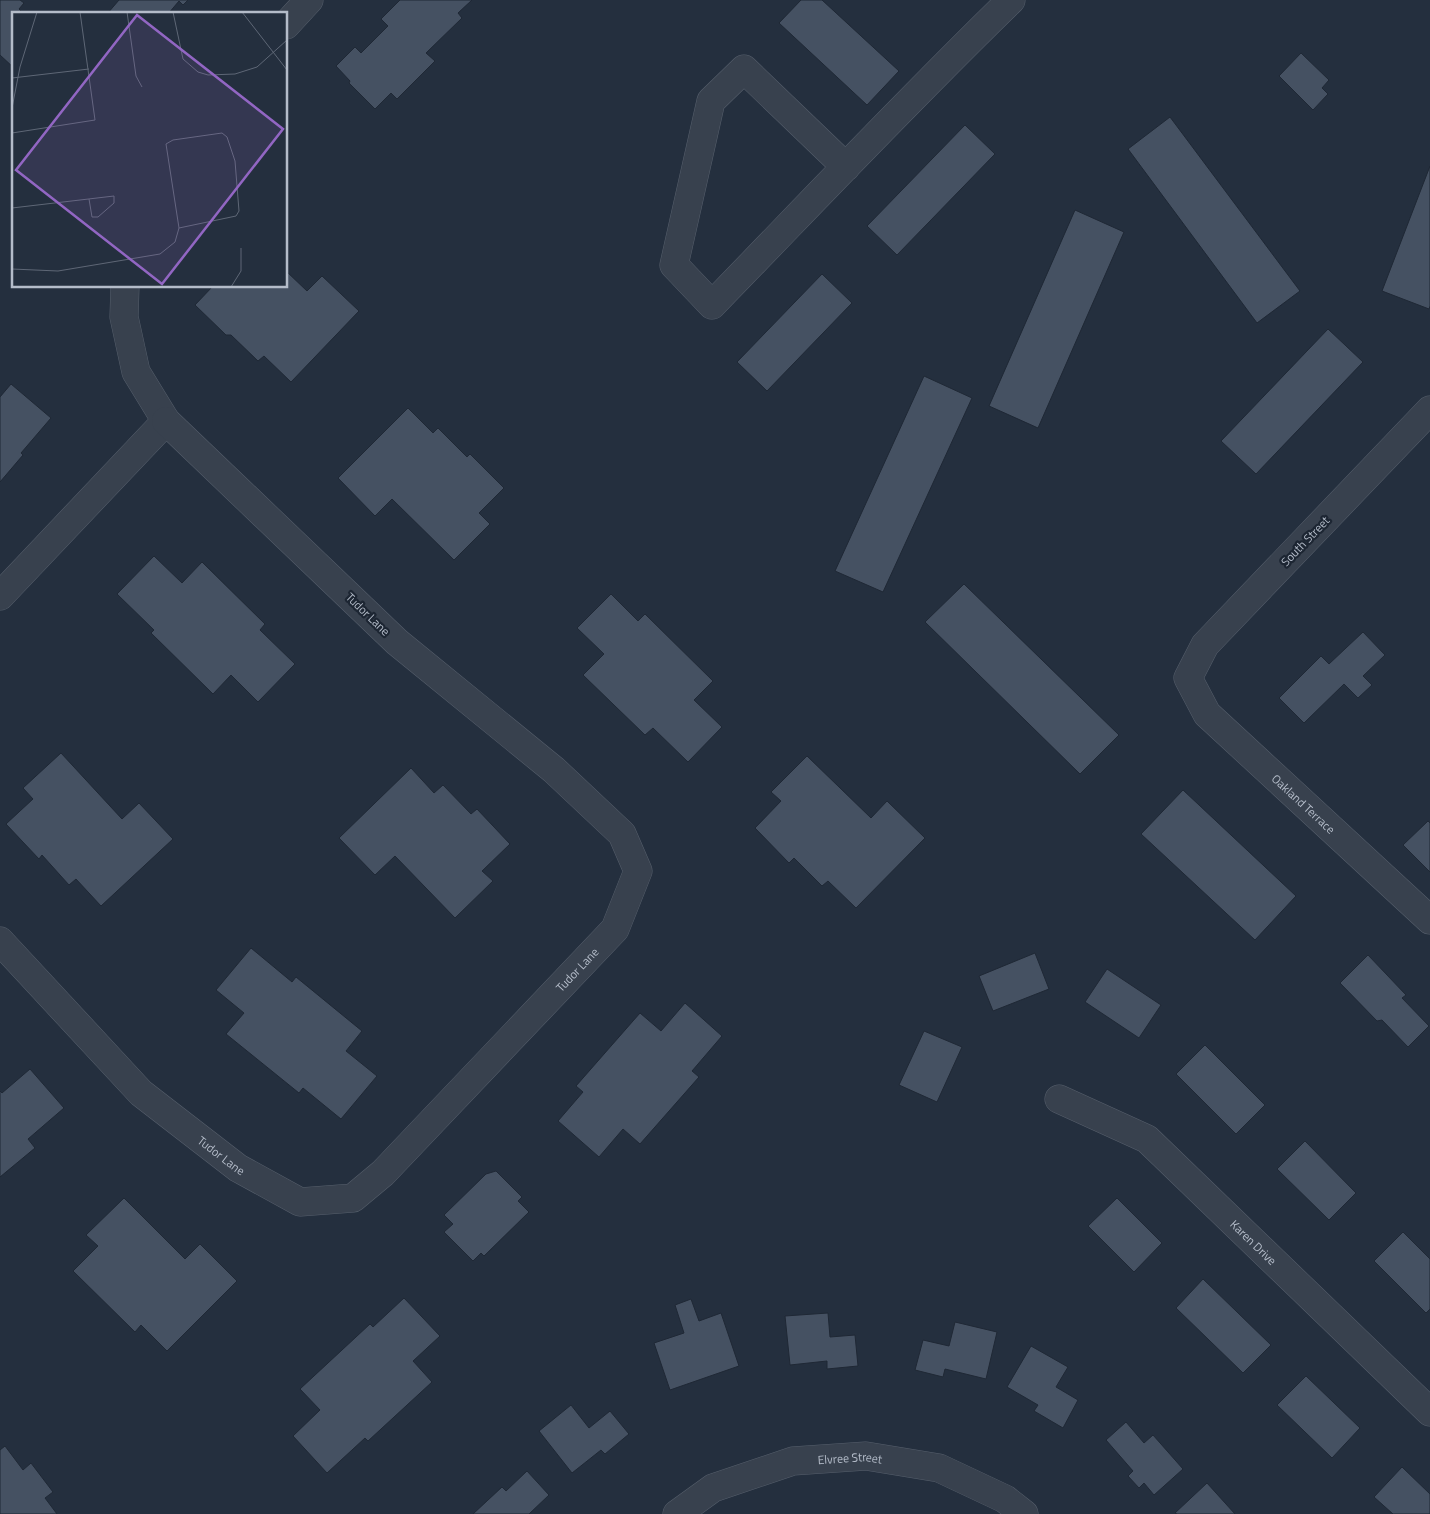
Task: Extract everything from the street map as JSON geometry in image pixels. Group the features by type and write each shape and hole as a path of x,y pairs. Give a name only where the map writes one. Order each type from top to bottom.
{"street":[{"path":"288,23 309,0"},
{"path":"846,167 744,69 711,101 674,265 712,304 846,167 944,65 1011,0"},
{"name":"Tudor Lane","path":"0,941 141,1093 238,1168 300,1202 353,1198 383,1173 615,930 638,871 622,834 554,770 397,642 166,421 136,372 124,317 125,288"},
{"name":"South Street","path":"1188,678 1205,645 1430,410"},
{"path":"0,596 166,421"},
{"name":"Oakland Terrace","path":"1188,678 1207,714 1430,920"},
{"name":"Karen Drive","path":"1059,1099 1147,1139 1430,1412"},
{"name":"Elvree Street","path":"677,1514 713,1488 793,1461 866,1456 939,1468 1005,1499 1024,1514"}],"building":[{"path":"0,0 20,0 24,3 19,9 22,12 12,12 12,66 0,55"},
{"path":"119,0 188,0 183,5 179,1 170,12 109,12"},
{"path":"400,0 472,0 458,13 462,18 426,53 435,61 397,99 391,93 375,109 349,83 350,81 336,66 355,47 361,53 388,26 381,19"},
{"path":"801,0 822,0 899,71 867,105 779,23"},
{"path":"1301,53 1329,80 1322,88 1328,94 1313,110 1279,76"},
{"path":"1170,117 1300,291 1257,323 1128,149"},
{"path":"965,125 995,154 897,255 867,226"},
{"path":"1430,166 1430,306 1429,309 1382,291"},
{"path":"1075,210 1124,232 1038,428 989,406"},
{"path":"288,273 307,291 322,276 359,311 291,382 264,356 258,361 231,335 226,335 195,305 211,288 288,288"},
{"path":"822,274 852,303 767,391 737,362"},
{"path":"1328,329 1363,362 1256,474 1221,441"},
{"path":"924,376 972,398 883,592 835,571"},
{"path":"11,384 51,418 21,453 23,455 0,482 0,397"},
{"path":"408,408 433,433 438,428 467,457 470,454 504,488 479,513 490,524 454,560 392,499 375,516 338,478"},
{"path":"154,556 182,583 202,562 265,624 260,630 295,664 258,702 231,675 213,694 151,633 154,630 117,594"},
{"path":"964,584 1119,735 1080,774 925,622"},
{"path":"611,594 638,621 645,614 713,681 694,700 722,727 688,762 653,728 645,735 583,675 604,654 577,628"},
{"path":"1363,632 1385,655 1363,676 1372,685 1358,698 1344,684 1304,723 1279,698 1321,656 1329,664"},
{"path":"61,753 122,819 139,803 173,839 101,906 76,879 69,885 42,855 39,859 6,824 33,799 23,788"},
{"path":"807,756 871,818 887,801 925,838 856,908 828,881 822,886 794,858 789,863 755,828 781,801 771,792"},
{"path":"411,768 434,793 443,785 471,814 477,809 510,844 482,871 493,881 455,918 395,856 375,875 339,838"},
{"path":"1183,790 1296,896 1255,940 1141,834"},
{"path":"1428,821 1430,823 1430,872 1403,845"},
{"path":"251,948 292,982 296,977 362,1031 346,1051 377,1076 341,1119 303,1088 299,1093 226,1034 244,1013 216,990"},
{"path":"1035,953 1049,989 993,1011 979,976"},
{"path":"1368,955 1406,995 1402,998 1429,1026 1408,1047 1382,1020 1377,1021 1340,983"},
{"path":"1107,969 1161,1005 1139,1038 1085,1002"},
{"path":"685,1003 722,1036 692,1071 699,1077 640,1144 623,1129 599,1157 558,1121 583,1092 576,1086 640,1013 661,1031"},
{"path":"924,1031 962,1047 937,1102 899,1085"},
{"path":"1205,1045 1265,1105 1236,1134 1176,1074"},
{"path":"30,1069 64,1108 28,1139 35,1148 0,1177 0,1091 2,1093"},
{"path":"1305,1141 1356,1193 1329,1220 1277,1169"},
{"path":"496,1171 522,1197 518,1201 529,1212 484,1256 481,1253 473,1261 444,1232 453,1224 444,1215 486,1174"},
{"path":"124,1198 185,1259 200,1244 237,1281 167,1351 141,1325 135,1332 73,1271 98,1246 86,1235"},
{"path":"1117,1198 1162,1243 1134,1272 1088,1226"},
{"path":"1403,1232 1430,1259 1430,1309 1426,1313 1374,1261"},
{"path":"1203,1279 1271,1345 1243,1373 1176,1308"},
{"path":"404,1298 440,1336 413,1361 432,1382 368,1441 365,1438 327,1473 293,1436 320,1410 300,1389 370,1324 373,1327"},
{"path":"691,1299 699,1321 721,1313 739,1366 670,1390 654,1343 684,1333 675,1305"},
{"path":"828,1313 830,1337 855,1335 858,1366 827,1369 827,1361 790,1365 785,1316"},
{"path":"955,1322 997,1332 986,1379 945,1369 943,1377 915,1370 923,1340 949,1346"},
{"path":"1031,1346 1068,1367 1056,1387 1078,1400 1063,1428 1034,1411 1038,1405 1007,1387"},
{"path":"1306,1376 1360,1428 1332,1458 1277,1405"},
{"path":"571,1405 589,1428 610,1411 629,1434 605,1454 601,1450 572,1473 539,1431"},
{"path":"1126,1422 1144,1443 1153,1435 1183,1469 1154,1495 1144,1483 1139,1488 1128,1476 1133,1471 1106,1440"},
{"path":"5,1446 23,1470 31,1463 53,1492 45,1498 57,1514 0,1514 0,1450"},
{"path":"1402,1467 1430,1494 1430,1514 1393,1514 1374,1497"},
{"path":"527,1471 549,1495 529,1514 473,1514 502,1487 506,1491"},
{"path":"1207,1483 1235,1514 1175,1513"}]}
